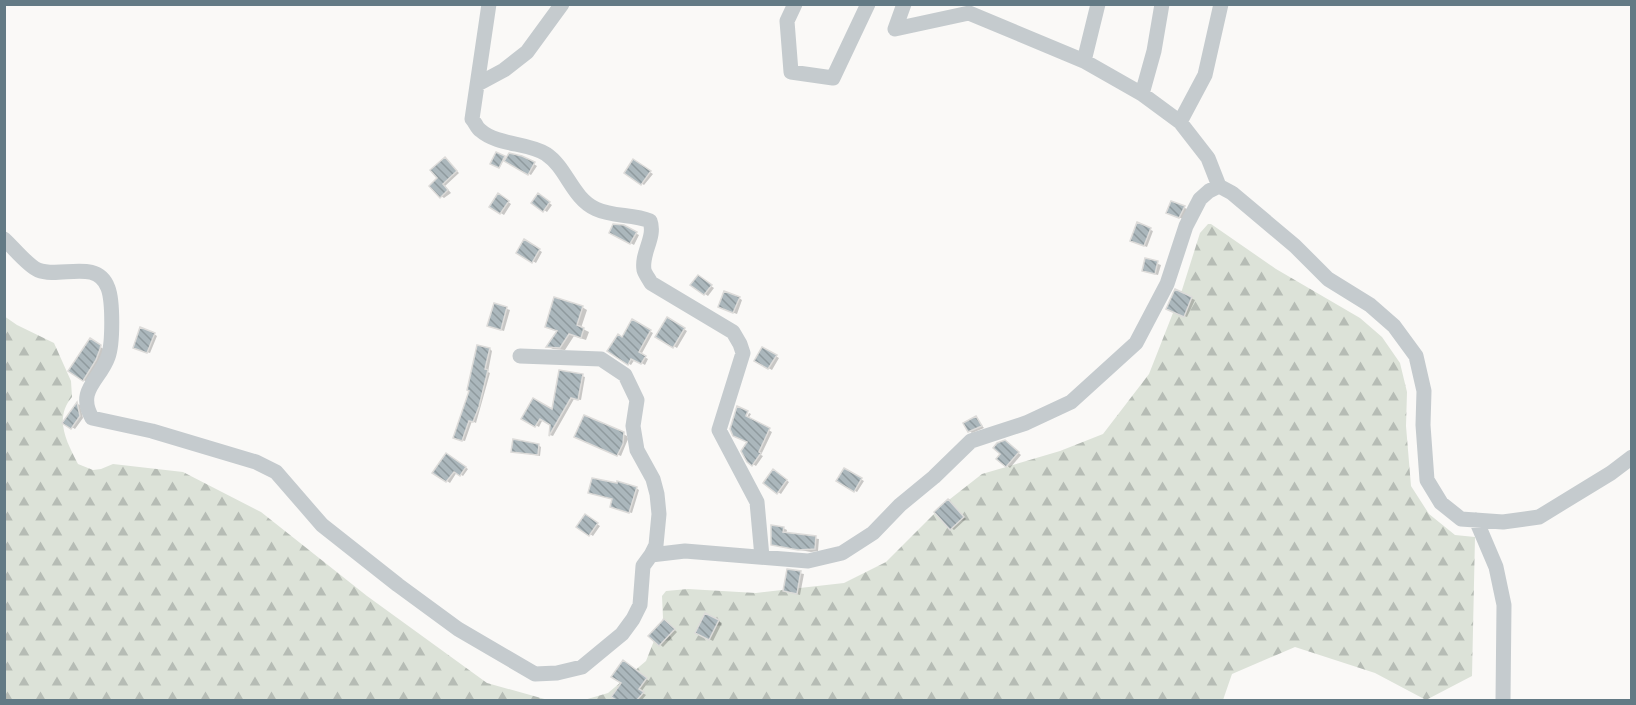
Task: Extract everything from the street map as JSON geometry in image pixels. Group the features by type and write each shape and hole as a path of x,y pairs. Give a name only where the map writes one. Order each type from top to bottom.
{"street":[{"path":"489,4 472,119 480,130 544,153 554,161 582,200 596,209 650,221 653,228 647,247 644,270 651,283 733,332 741,344 743,353 719,430 757,502 762,557"},
{"path":"478,84 504,70 527,52 562,4"},
{"path":"795,4 787,21 791,72 833,78 868,4"},
{"path":"904,4 895,28 970,9 1084,61 1142,94 1180,122 1208,158 1219,186 1232,193 1295,246 1328,279 1370,305 1394,326 1416,356 1424,391 1423,425 1427,480 1441,503 1461,519 1503,522 1539,517 1632,458"},
{"path":"1084,61 1098,4"},
{"path":"1142,94 1154,51 1162,4"},
{"path":"1180,122 1205,75 1221,4"},
{"path":"651,555 685,550 808,561 842,554 873,533 900,505 934,477 971,441 1026,423 1071,402 1136,343 1167,284 1186,226 1200,199 1219,186"},
{"path":"4,239 36,270 50,273 91,272 103,279 109,289 111,313 109,354 87,393 87,409 92,418 152,431 256,462 276,472 322,525 458,629 535,674 557,673 582,668 622,634 633,619 639,605 643,566 656,545 659,514 657,494 653,479 637,450 633,426 637,400 624,375 601,359 519,356"},
{"path":"1476,520 1496,567 1504,605 1503,700"}],"green space":[{"path":"1208,224 1276,269 1360,318 1382,337 1400,363 1407,392 1406,426 1411,486 1429,514 1455,535 1475,537 1472,676 1426,700 1375,673 1295,647 1232,674 1223,700 584,700 608,693 646,661 663,618 662,596 666,591 688,589 756,593 844,583 886,562 945,503 982,474 1060,451 1103,434 1149,374 1182,290 1200,233"},
{"path":"4,316 54,343 71,381 72,397 64,413 63,421 69,447 78,464 93,470 113,464 183,472 261,512 367,596 487,683 548,700 5,700"}],"building":[{"path":"496,152 505,156 499,168 490,164"},
{"path":"509,153 535,162 528,175 504,161"},
{"path":"445,157 457,171 443,184 448,190 440,198 429,186 437,178 430,170"},
{"path":"633,159 651,171 641,185 624,173"},
{"path":"498,193 509,201 500,214 489,207"},
{"path":"538,193 550,202 543,212 531,203"},
{"path":"1171,201 1185,206 1179,218 1166,213"},
{"path":"1137,222 1151,228 1144,246 1130,241"},
{"path":"613,224 624,225 637,232 630,244 609,233"},
{"path":"524,239 540,249 532,263 516,253"},
{"path":"1145,258 1158,261 1155,274 1142,271"},
{"path":"698,275 712,285 704,295 690,285"},
{"path":"1175,289 1192,297 1184,317 1166,309"},
{"path":"724,291 740,297 733,313 718,307"},
{"path":"554,297 583,306 577,325 584,328 581,338 569,334 560,348 546,347 557,331 545,327"},
{"path":"494,303 507,307 501,330 487,326"},
{"path":"667,317 685,328 673,348 655,337"},
{"path":"632,319 651,330 639,352 646,356 641,364 631,359 628,365 607,351 618,334 622,337"},
{"path":"140,327 155,333 147,353 133,348"},
{"path":"90,338 101,345 96,360 83,381 68,371"},
{"path":"477,345 490,348 485,369 488,370 479,407 473,422 469,421 462,441 453,438 469,391 467,390"},
{"path":"762,347 777,355 768,369 754,361"},
{"path":"559,370 583,374 578,400 571,398 549,436 550,425 540,419 535,427 521,419 533,398 552,409"},
{"path":"77,402 80,416 71,429 62,423"},
{"path":"737,406 748,411 746,416 770,428 759,452 761,453 752,466 741,451 747,442 733,436 730,429"},
{"path":"584,415 624,432 623,444 617,456 574,437"},
{"path":"976,416 982,426 968,432 963,423"},
{"path":"513,439 539,444 538,455 511,452"},
{"path":"1005,440 1019,452 1006,467 996,459 1000,454 993,448 997,443"},
{"path":"446,453 466,467 460,476 454,472 446,482 432,473"},
{"path":"844,468 862,478 854,492 836,481"},
{"path":"773,469 787,480 777,494 763,483"},
{"path":"592,478 617,483 617,481 637,487 629,513 610,507 612,499 588,493"},
{"path":"948,499 964,517 950,530 934,512"},
{"path":"585,514 598,523 589,536 576,527"},
{"path":"771,525 784,527 783,532 816,536 815,549 798,550 771,545"},
{"path":"787,569 801,571 797,594 783,591"},
{"path":"705,613 719,620 709,640 695,633"},
{"path":"664,619 675,629 659,646 648,636"},
{"path":"623,660 647,678 639,689 644,692 637,700 616,700 611,697 621,683 611,677"}]}
